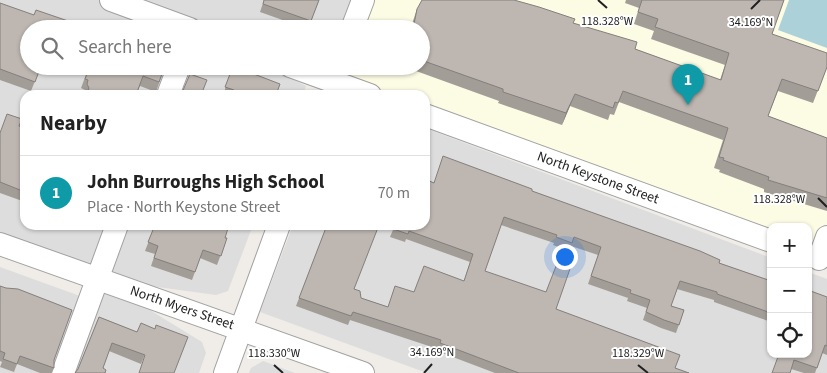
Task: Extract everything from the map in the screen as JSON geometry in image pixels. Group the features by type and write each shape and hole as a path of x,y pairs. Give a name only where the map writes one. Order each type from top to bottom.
{"street":[{"path":"111,0 165,20"},
{"path":"355,20 363,0"},
{"path":"170,90 176,75"},
{"path":"315,75 356,90"},
{"name":"North Keystone Street","path":"430,117 767,240"},
{"path":"63,373 116,230"},
{"path":"225,373 277,230"},
{"path":"818,259 827,237"},
{"name":"North Myers Street","path":"0,244 241,328 363,373"}],"shaded area":[{"path":"0,0 357,0 345,20 20,20 20,75 285,75 306,86 305,90 20,90 20,230 251,230 228,291 216,295 99,279 202,342 206,353 199,373 66,373 97,279 0,244"},
{"path":"363,0 827,0 827,247 812,242 812,223 767,223 767,227 430,115 430,90 356,90 332,82 334,75 430,75 430,20 355,20"},
{"path":"430,130 767,256 767,358 812,358 812,273 827,279 827,373 427,373 260,312 291,230 430,230"},
{"path":"0,267 80,296 52,373 0,373"},
{"path":"263,361 295,373 249,373 251,368"}],"water":[{"path":"789,0 827,0 827,48 778,30"}],"building":[{"path":"264,0 319,0 311,20 263,4"},
{"path":"422,0 514,0 575,19 573,23 637,42 635,49 721,80 729,53 655,27 658,19 638,12 642,0 784,0 772,34 827,53 827,67 818,91 782,79 768,116 827,138 827,198 768,180 769,177 723,160 724,158 719,157 728,128 623,91 618,103 615,102 613,108 575,94 566,113 503,92 503,89 430,63 430,20 415,20 417,9"},
{"path":"0,3 34,15 36,10 65,20 20,20 20,75 38,75 35,82 0,69"},
{"path":"87,75 162,75 159,82 143,76 138,90 88,90 88,80 85,79"},
{"path":"190,75 207,80 203,90 183,90"},
{"path":"230,75 256,75 280,84 278,90 234,90 225,87"},
{"path":"7,114 20,118 20,190 0,182 0,133"},
{"path":"443,156 532,189 532,191 700,251 720,260 719,263 767,280 767,312 717,294 717,292 680,281 671,306 684,310 679,325 664,320 646,312 650,300 630,293 631,290 591,276 601,247 574,237 572,243 556,237 557,235 504,217 485,271 546,292 558,261 571,266 556,309 680,355 675,368 689,373 519,373 440,343 441,340 353,312 351,316 299,298 325,230 377,230 354,289 360,291 361,298 388,307 395,286 414,292 424,266 464,281 473,254 409,231 408,234 396,230 430,230 430,181 434,183"},
{"path":"153,230 227,230 221,256 203,250 195,272 154,258 158,246 148,242"},
{"path":"0,286 18,289 72,310 54,360 54,368 20,356 17,364 3,359 5,353 0,351"},
{"path":"812,291 827,297 827,346 825,345 817,368 794,360 790,373 772,373 778,358 812,358"},
{"path":"99,317 137,332 141,323 155,329 156,325 188,337 174,373 139,373 145,355 112,343 103,368 106,370 105,373 75,373"}],"place":[{"name":"John Burroughs High School","path":"688,105"}]}
